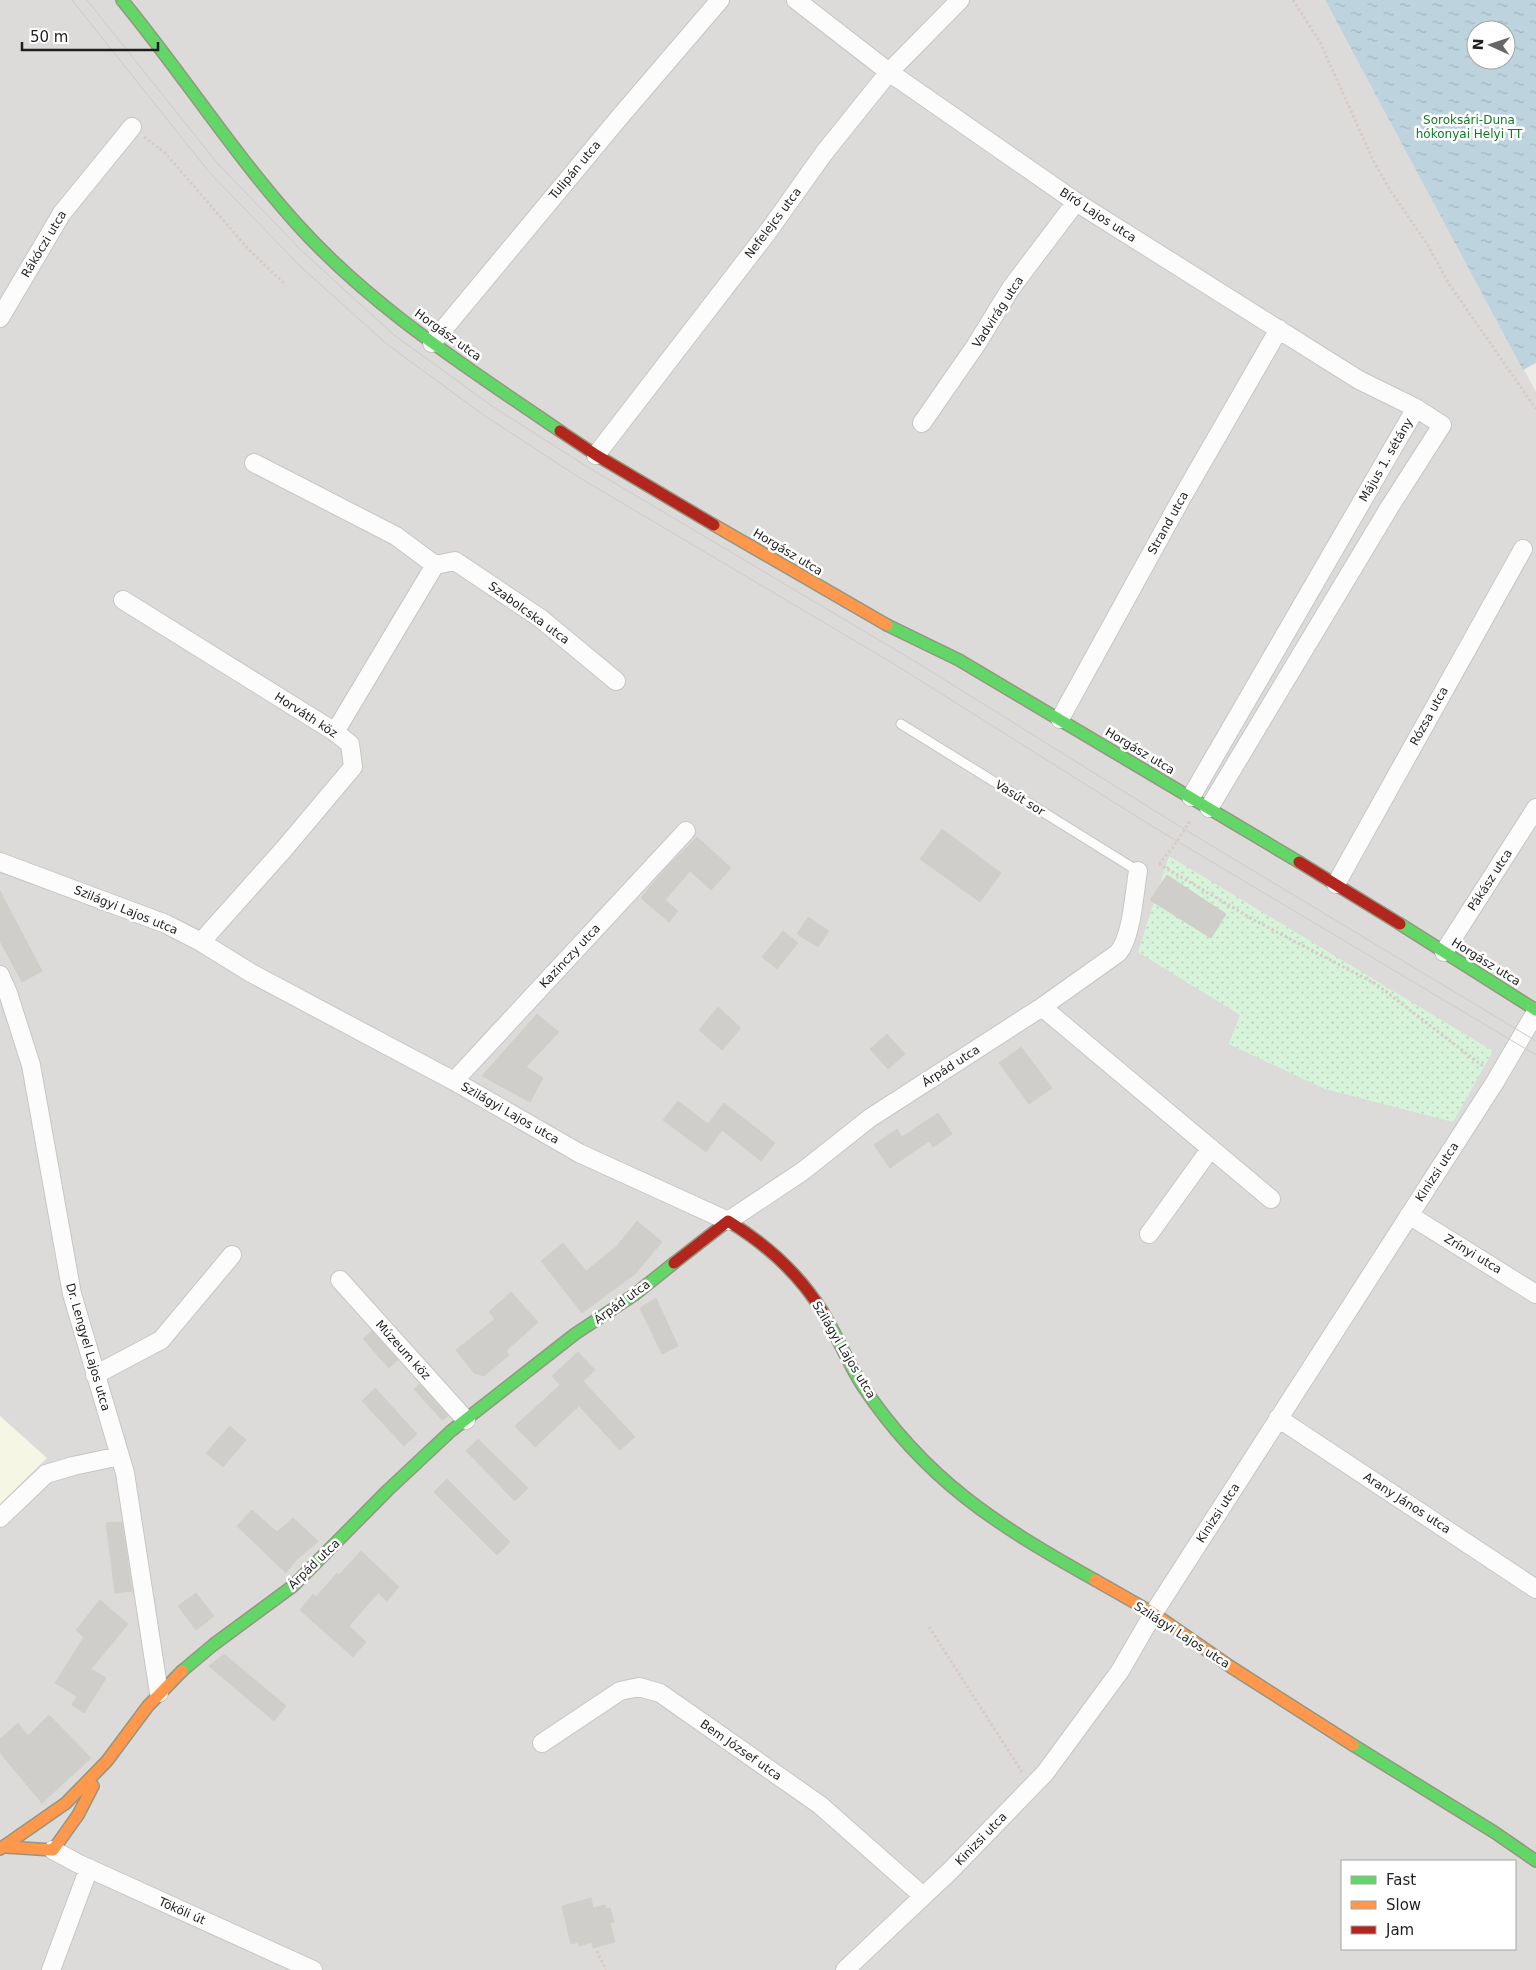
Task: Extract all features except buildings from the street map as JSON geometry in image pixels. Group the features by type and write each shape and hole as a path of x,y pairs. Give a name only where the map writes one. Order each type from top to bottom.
{"street":[{"name":"Horgász utca","path":"122,0 153,38 236,150 297,224 350,276 432,343 596,455 865,614 959,660 1060,719 1336,884 1536,1011"},
{"name":"Tulipán utca","path":"432,343 618,119 720,0"},
{"name":"Bíró Lajos utca","path":"796,0 889,72 1076,202 1360,380 1416,408"},
{"name":"Nefelejcs utca","path":"596,455 766,233 824,153 889,72 960,0"},
{"name":"Rákóczi utca","path":"0,318 62,213 132,128"},
{"name":"Vadvirág utca","path":"922,423 976,345 1011,288 1076,202"},
{"name":"Strand utca","path":"1060,719 1175,510 1279,329"},
{"name":"Május 1. sétány","path":"1191,797 1416,408 1442,425 1389,508 1209,808"},
{"path":"254,463 396,536 435,565 335,732"},
{"name":"Rózsa utca","path":"1336,884 1523,549"},
{"name":"Szabolcska utca","path":"435,565 455,561 540,618 616,681"},
{"name":"Horváth köz","path":"122,600 335,732 350,744 353,767 284,849 201,942"},
{"name":"Pákász utca","path":"1444,952 1536,808"},
{"name":"Kazinczy utca","path":"454,1081 686,832"},
{"name":"Szilágyi Lajos utca","path":"0,862 166,924 201,942 251,973 454,1081 579,1152 748,1232 767,1247 820,1307 861,1383 932,1470 961,1496 991,1517 1107,1588 1154,1614 1231,1668 1494,1832 1536,1861"},
{"name":"Árpád utca","path":"3,1848 66,1803 107,1761 159,1694 213,1644 293,1586 388,1490 466,1420 575,1334 634,1294 728,1221 803,1171 870,1118 1042,1007 1118,953 1125,945 1138,871"},
{"name":"Dr. Lengyel Lajos utca","path":"0,975 8,993 32,1065 72,1294 125,1473 159,1694"},
{"path":"1042,1007 1272,1199"},
{"name":"Kinizsi utca","path":"845,1970 923,1896 1045,1773 1120,1671 1278,1418 1499,1075 1536,1011"},
{"path":"1149,1234 1211,1148"},
{"name":"Zrínyi utca","path":"1409,1215 1536,1294"},
{"path":"95,1375 161,1340 232,1255"},
{"name":"Múzeum köz","path":"340,1280 466,1420"},
{"name":"Arany János utca","path":"1278,1418 1536,1588"},
{"path":"0,1518 46,1474 120,1456"},
{"name":"Bem József utca","path":"542,1743 620,1691 639,1687 660,1693 820,1805 923,1896"},
{"name":"Árpád utca","path":"46,1849 78,1815 107,1761"},
{"path":"3,1848 46,1849"},
{"name":"Tököli út","path":"46,1849 312,1970"},
{"path":"51,1970 89,1868"}],"lane":[{"name":"Vasút sor","path":"901,724 1138,871"},
{"path":"34,1826 30,1843 46,1849"}],"path":[{"path":"1293,0 1320,42 1374,162 1390,190 1427,244 1449,284 1536,409"},
{"path":"132,128 165,153 251,252 285,284"},
{"path":"1138,871 1159,864 1174,846 1192,816"},
{"path":"1159,864 1254,920 1376,984 1477,1062 1499,1075"},
{"path":"929,1627 1007,1746 1031,1787"},
{"path":"597,1951 606,1970"}],"shaded area":[{"path":"0,0 1325,0 1536,392 1536,1970 0,1970"},
{"path":"972,747 1136,841 1109,883 941,784"},
{"path":"0,1416 47,1458 0,1504"}],"green space":[{"path":"1169,856 1493,1051 1453,1122 1325,1089 1229,1044 1240,1015 1138,952"}],"water":[{"name":"Soroksári-Duna hókonyai Helyi TT","path":"1325,0 1536,0 1536,363 1523,370"}],"tram line":[{"path":"72,0 209,172 302,268 388,345 485,416 580,478 894,664 1155,828 1536,1055"},
{"path":"87,0 218,164 302,251 394,335 492,406 586,466 916,662 1184,829 1536,1041"}],"traffic: fast":[{"path":"122,0 251,169 296,223 325,253 356,282 422,335 560,431"},
{"path":"887,625 959,660 1299,862"},
{"path":"1400,924 1536,1010"},
{"path":"182,1671 213,1645 293,1586 388,1490 451,1431 575,1334 634,1295 674,1263"},
{"path":"822,1311 862,1385 886,1419 938,1474 966,1498 1026,1540 1095,1580"},
{"path":"1353,1745 1494,1832 1536,1861"}],"traffic: slow":[{"path":"714,525 887,625"},
{"path":"1095,1580 1153,1613 1231,1667 1353,1745"},
{"path":"0,1849 66,1803 107,1761 148,1706 182,1671"},
{"path":"6,1847 53,1850 78,1815 93,1786"}],"traffic: jam":[{"path":"560,431 596,455 714,525"},
{"path":"1299,862 1400,924"},
{"path":"674,1263 728,1221 781,1261 813,1297 822,1311"}]}
